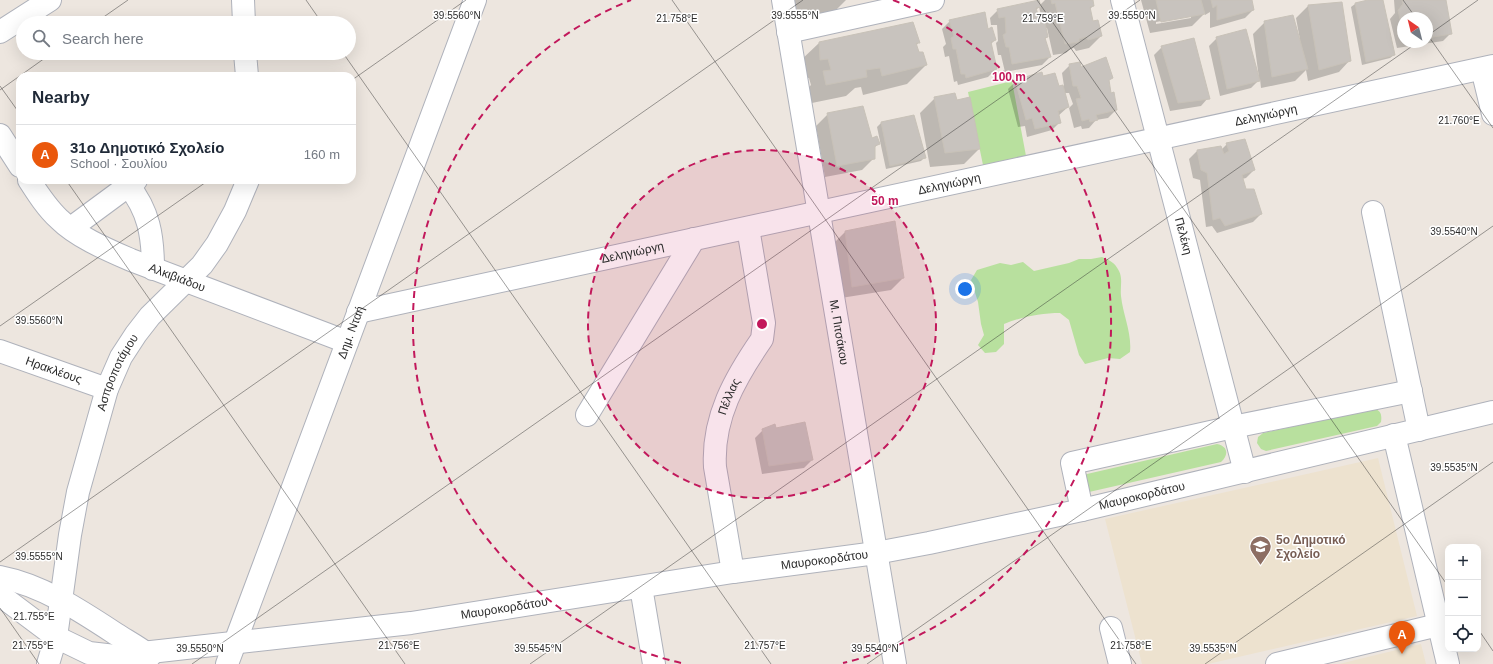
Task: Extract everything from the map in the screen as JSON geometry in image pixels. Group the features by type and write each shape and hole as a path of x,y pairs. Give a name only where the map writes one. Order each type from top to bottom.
{"street":[{"path":"243,0 244,16"},
{"name":"Δημ. Νταή","path":"226,664 475,0"},
{"name":"Μ. Πιτσάκου","path":"783,0 895,664"},
{"path":"788,32 933,0"},
{"name":"Πελέκη","path":"1122,0 1245,472"},
{"path":"22,16 40,3"},
{"path":"0,32 16,20"},
{"path":"246,60 247,72"},
{"path":"1488,68 1493,114"},
{"name":"Δεληγιώργη","path":"358,312 1488,68"},
{"path":"0,135 16,160"},
{"name":"Αλκιβιάδου","path":"32,184 49,209 60,220 113,252 153,269 347,342"},
{"path":"71,228 131,184"},
{"path":"132,184 149,223 153,269"},
{"name":"Ασπροποτάμου","path":"48,664 56,637 70,535 78,492 107,389 121,357 136,334 150,316 202,265 217,244 235,210 246,184"},
{"path":"1373,212 1419,430"},
{"name":"Πέλλας","path":"733,572 714,455 717,428 728,395 734,382 762,339 764,332 764,323 748,228"},
{"path":"587,415 694,239"},
{"name":"Ηρακλέους","path":"0,351 107,389"},
{"path":"1082,510 1072,463 1233,427 1410,391"},
{"name":"Μαυροκορδάτου","path":"0,595 56,637 89,653 152,659 234,643 411,623 733,572 876,553 930,543 1082,510 1493,412"},
{"path":"1394,435 1448,664"},
{"path":"0,577 17,580 61,600 152,659"},
{"path":"640,587 654,664"},
{"path":"1277,664 1438,625"},
{"path":"1111,628 1120,664"}],"shaded area":[{"name":"5ο Δημοτικό Σχολείο","path":"1378,458 1417,616 1208,664 1142,664 1105,519"},
{"path":"1421,644 1426,664 1339,664"}],"green space":[{"path":"1012,81 1026,156 983,165 968,92"},
{"path":"1102,257 1114,264 1120,274 1121,296 1129,331 1130,352 1120,359 1108,358 1085,364 1079,355 1069,320 1060,313 1031,316 1004,324 1004,344 996,352 985,353 978,345 984,335 978,302 971,280 977,270 1000,263 1011,265 1023,262 1034,271 1069,263 1079,259"},
{"path":"1374,409 1378,410 1381,415 1381,422 1377,426 1266,451 1261,449 1257,443 1258,437 1263,433"},
{"path":"1217,444 1221,445 1226,451 1225,457 1221,462 1089,492 1085,475 1087,474"}],"building":[{"path":"1039,0 1041,7 1036,8 1039,18 1044,18 1048,37 1045,38 1051,57 1012,64 1009,47 1006,47 1003,35 1006,33 1005,17 999,18 997,9"},
{"path":"1051,0 1093,0 1094,6 1090,7 1093,21 1098,20 1102,36 1088,40 1086,37 1079,39 1079,42 1065,44 1055,3 1052,4"},
{"path":"1156,0 1201,0 1205,14 1161,22"},
{"path":"1211,0 1252,0 1254,10 1217,20 1217,5 1213,8"},
{"path":"1368,0 1383,0 1395,55 1366,62 1355,3"},
{"path":"1402,0 1446,0 1452,34 1433,37 1433,12 1398,12 1398,10 1403,4"},
{"path":"1342,2 1351,61 1319,70 1308,5"},
{"path":"985,12 988,29 992,27 996,40 991,42 997,69 966,78 965,74 961,74 956,49 953,49 951,38 954,36 949,20"},
{"path":"1293,15 1308,69 1272,77 1264,21"},
{"path":"913,22 920,43 916,43 919,52 923,52 927,65 882,76 880,68 866,70 867,77 826,85 823,71 831,70 828,59 820,60 819,42"},
{"path":"1246,29 1260,81 1227,89 1216,37"},
{"path":"1194,38 1210,99 1178,103 1161,46"},
{"path":"1106,57 1113,78 1109,80 1111,93 1114,92 1117,110 1096,115 1098,120 1090,122 1089,119 1082,121 1076,99 1081,98 1077,86 1073,86 1069,64 1080,62 1081,67"},
{"path":"1042,72 1043,76 1055,73 1059,86 1063,85 1069,107 1058,111 1061,123 1035,129 1032,118 1026,120 1015,80"},
{"path":"955,93 957,100 970,97 980,149 945,153 934,97"},
{"path":"863,106 872,138 877,136 880,144 875,146 875,159 837,166 827,113"},
{"path":"914,115 926,158 890,166 881,122"},
{"path":"1245,139 1255,170 1242,175 1246,189 1254,189 1262,214 1225,226 1220,218 1213,220 1207,173 1201,170 1197,150 1221,146 1224,154 1229,151 1226,143"},
{"path":"895,221 904,278 852,287 845,231"},
{"path":"805,422 813,460 769,466 762,429 775,424 776,428"}],"place":[{"name":"5ο Δημοτικό Σχολείο","path":"1261,566"},
{"name":"31ο Δημοτικό Σχολείο","path":"1402,654"}]}
